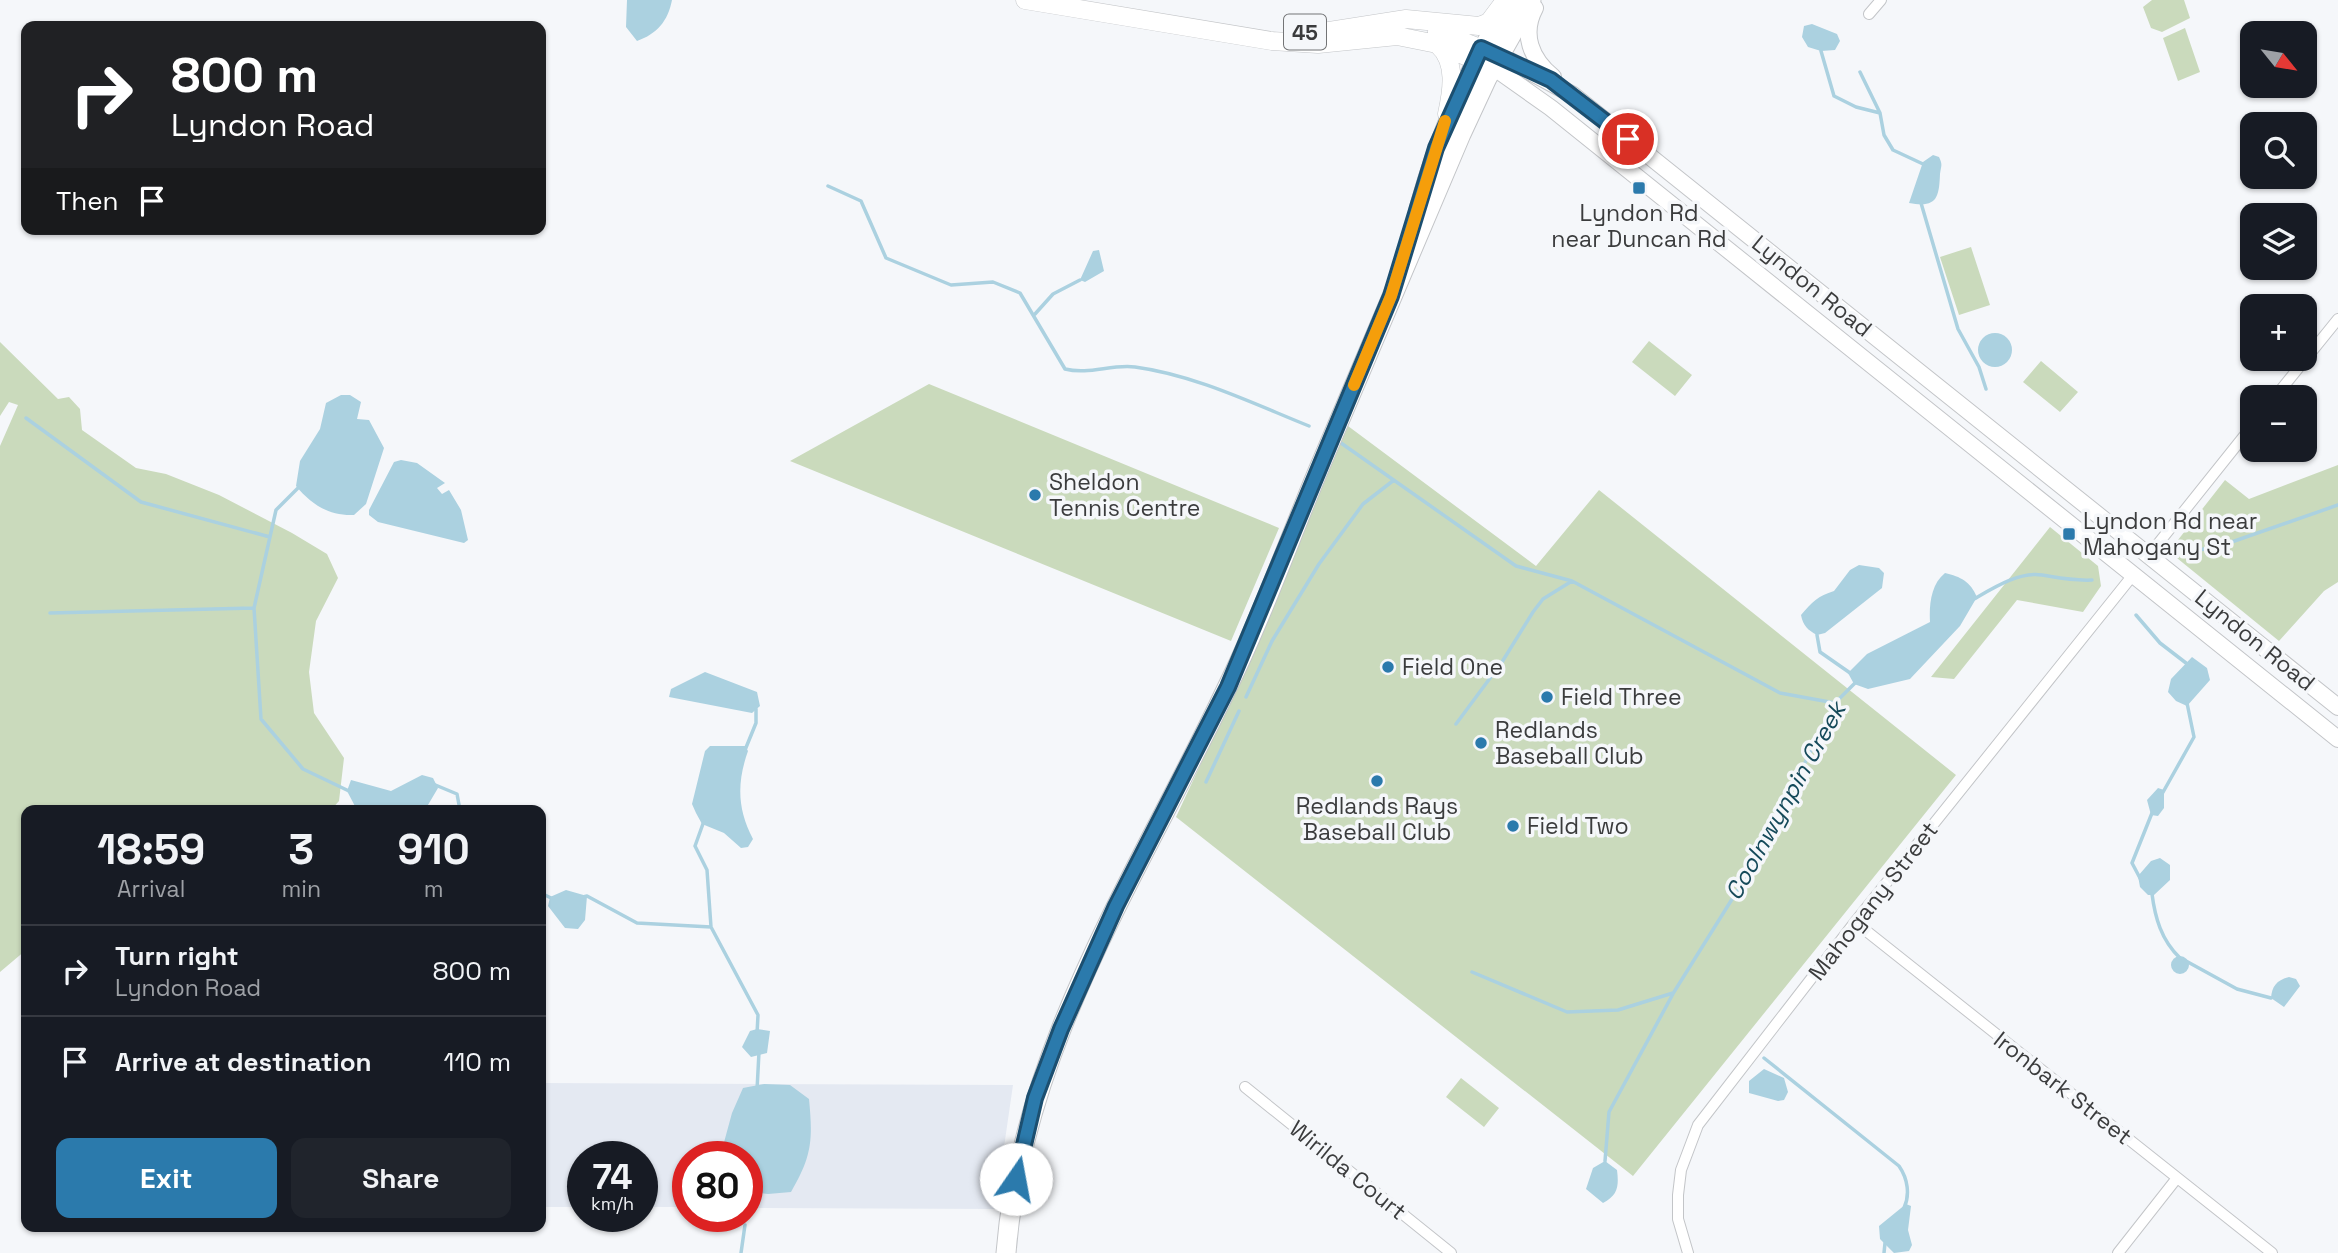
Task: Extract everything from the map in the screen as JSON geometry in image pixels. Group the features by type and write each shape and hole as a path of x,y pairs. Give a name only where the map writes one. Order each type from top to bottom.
{"highway":[{"path":"1006,1253 1020,1156 1035,1098 1061,1029 1116,906 1228,687 1511,0"},
{"path":"1391,296 1446,121 1487,58 1531,0"}],"main road":[{"name":"45","path":"1026,0 1177,24 1228,35 1298,44 1397,36 1487,58"},
{"name":"45","path":"1177,24 1308,32 1415,19 1479,26 1494,17 1505,0"},
{"path":"1539,0 1528,25 1530,47 1540,64 1573,95"},
{"name":"Lyndon Road","path":"1222,27 1310,38 1414,27 1435,31 1487,58 1573,95 2338,707"},
{"path":"1437,44 1446,52 1450,64 1451,96 1446,121"},
{"name":"Lyndon Road","path":"1487,58 2338,739"},
{"path":"1648,188 1664,168"},
{"path":"2133,575 2149,555"}],"street":[{"path":"1869,14 1881,0"},
{"path":"2285,385 2338,319"},
{"path":"2149,555 2240,441"},
{"name":"Mahogany Street","path":"1688,1253 1678,1219 1678,1195 1681,1170 1698,1125 1855,922 2133,575"},
{"name":"Ironbark Street","path":"1855,922 2272,1253"},
{"name":"Wirilda Court","path":"1245,1087 1451,1253"},
{"path":"2118,1253 2177,1178"}],"shaded area":[{"path":"546,1083 1013,1085 995,1209 763,1208 763,1141 672,1141 672,1207 658,1207 658,1141 567,1141 567,1207 546,1207"}],"green space":[{"path":"2152,0 2184,0 2190,18 2162,32 2151,28 2143,7"},
{"path":"2185,28 2200,72 2178,81 2163,38"},
{"path":"1971,247 1990,305 1959,315 1940,257"},
{"path":"1649,341 1692,375 1675,396 1632,362"},
{"path":"0,342 58,399 69,397 80,409 82,430 136,468 166,474 219,495 327,554 338,578 316,621 309,672 314,713 344,758 339,801 335,805 21,805 21,954 0,972 0,446 18,405 9,402 0,416"},
{"path":"2041,361 2078,392 2060,412 2023,382"},
{"name":"Sheldon Tennis Centre","path":"929,384 1279,528 1231,641 790,461"},
{"path":"1348,426 1536,566 1599,490 1956,775 1633,1176 1176,817 1239,682"},
{"path":"2338,465 2338,582 2324,591 2279,641 2172,554 2174,545 2225,480 2249,499"},
{"path":"2050,527 2098,566 2101,586 2083,612 2017,600 1954,679 1931,677"},
{"path":"1461,1078 1499,1108 1484,1127 1446,1097"}],"water":[{"path":"627,0 672,0 668,14 660,26 637,41 626,27"},
{"path":"1812,24 1837,34 1840,41 1835,50 1821,51 1808,47 1802,37 1804,26"},
{"path":"1933,155 1939,157 1941,164 1939,189 1935,199 1926,204 1909,203 1923,162"},
{"path":"1099,250 1104,271 1085,282 1080,280 1093,251"},
{"path":"1995,333 2007,338 2012,350 2007,362 1995,367 1983,362 1978,350 1983,338"},
{"path":"341,395 350,395 361,402 357,419 369,420 384,448 366,504 354,515 337,514 322,508 308,499 296,486 300,461 320,429 326,403"},
{"path":"401,460 417,463 445,483 437,488 442,494 449,490 461,510 468,540 464,543 378,522 369,515 369,510 394,462"},
{"path":"1859,565 1879,568 1884,573 1882,588 1825,633 1817,635 1805,625 1801,615 1816,600 1834,591 1850,570"},
{"path":"1945,573 1964,580 1977,597 1960,626 1910,679 1868,689 1854,684 1848,673 1867,654 1930,622 1932,595"},
{"path":"2192,657 2207,668 2210,680 2187,706 2176,701 2168,692 2171,679"},
{"path":"705,672 757,692 760,706 752,713 669,697 671,689"},
{"path":"710,746 745,746 748,751 740,795 744,817 753,839 748,847 741,848 724,833 702,824 692,804 705,751"},
{"path":"422,775 433,778 438,788 428,805 354,805 347,791 351,780 391,791"},
{"path":"2158,788 2164,790 2164,808 2158,816 2151,815 2147,800"},
{"path":"2160,858 2170,865 2170,880 2154,895 2148,895 2140,887 2138,876 2151,861"},
{"path":"566,890 587,896 585,920 578,929 565,928 548,906 550,897"},
{"path":"2180,956 2186,959 2189,965 2186,971 2180,974 2174,971 2171,965 2174,959"},
{"path":"2289,977 2296,979 2300,986 2284,1007 2271,998 2276,984"},
{"path":"750,1031 770,1031 767,1053 751,1057 742,1047"},
{"path":"1764,1069 1784,1078 1788,1092 1784,1100 1778,1101 1749,1093 1749,1081"},
{"path":"764,1084 790,1085 809,1099 811,1126 807,1158 791,1192 763,1193 763,1141 724,1141 743,1088"},
{"path":"1605,1161 1617,1170 1618,1181 1615,1193 1603,1203 1586,1189 1593,1168"},
{"path":"1906,1204 1911,1206 1908,1230 1912,1245 1909,1251 1894,1253 1880,1239 1879,1226"}],"waterway":[{"path":"1821,51 1834,96 1856,107 1880,113"},
{"path":"1860,72 1880,113 1884,135 1893,150 1923,164"},
{"path":"828,186 861,201 886,258 951,285 993,282 1020,293 1065,369 1083,371 1126,366 1180,376 1309,426"},
{"path":"1921,203 1958,329 1979,367 1986,389"},
{"path":"1035,314 1053,294 1080,280"},
{"path":"26,418 141,502 270,537"},
{"path":"1341,443 1516,566 1572,581 1780,693 1835,703"},
{"path":"1246,697 1272,641 1319,564 1363,504 1394,480"},
{"path":"298,488 276,510 254,608 261,719 303,769 351,792"},
{"name":"Coolnwynpin Creek","path":"2185,553 2223,545 2338,505"},
{"name":"Coolnwynpin Creek","path":"1974,599 2007,581 2034,574 2092,580"},
{"path":"1456,724 1502,662 1543,599 1572,581"},
{"path":"50,613 254,608"},
{"path":"2136,615 2160,643 2186,663"},
{"path":"1817,635 1820,652 1853,675"},
{"name":"Coolnwynpin Creek","path":"1605,1161 1609,1112 1674,992 1754,864 1835,703 1856,682"},
{"path":"2162,794 2194,737 2187,703"},
{"path":"745,750 756,723 756,709"},
{"path":"1206,782 1239,711"},
{"path":"433,784 457,794 459,805"},
{"path":"2141,880 2132,863 2152,813"},
{"path":"704,821 695,846 707,870 711,927 758,1015 757,1034"},
{"path":"2152,894 2160,928 2168,944 2180,958"},
{"path":"546,896 551,898"},
{"path":"583,897 587,896 637,923 711,927"},
{"path":"2186,961 2237,989 2271,998"},
{"path":"1472,972 1567,1012 1618,1010 1673,993"},
{"path":"757,1090 759,1052"},
{"path":"1764,1058 1899,1166 1907,1187 1904,1208"},
{"path":"741,1253 744,1232"},
{"path":"1884,1253 1885,1243"}],"slow traffic":[{"path":"1354,385 1391,296 1445,121"}],"place":[{"name":"Lyndon Rd near Duncan Rd","path":"1639,188"},
{"name":"Sheldon Tennis Centre","path":"1035,495"},
{"name":"Lyndon Rd near Mahogany St","path":"2069,534"},
{"name":"Field One","path":"1388,667"},
{"name":"Field Three","path":"1547,697"},
{"name":"Redlands Baseball Club","path":"1481,743"},
{"name":"Redlands Rays Baseball Club","path":"1377,781"},
{"name":"Field Two","path":"1513,826"}],"route":[{"path":"1016,1179 1035,1098 1061,1029 1116,906 1228,687 1391,296 1436,148 1481,48 1551,80 1628,139"}]}
